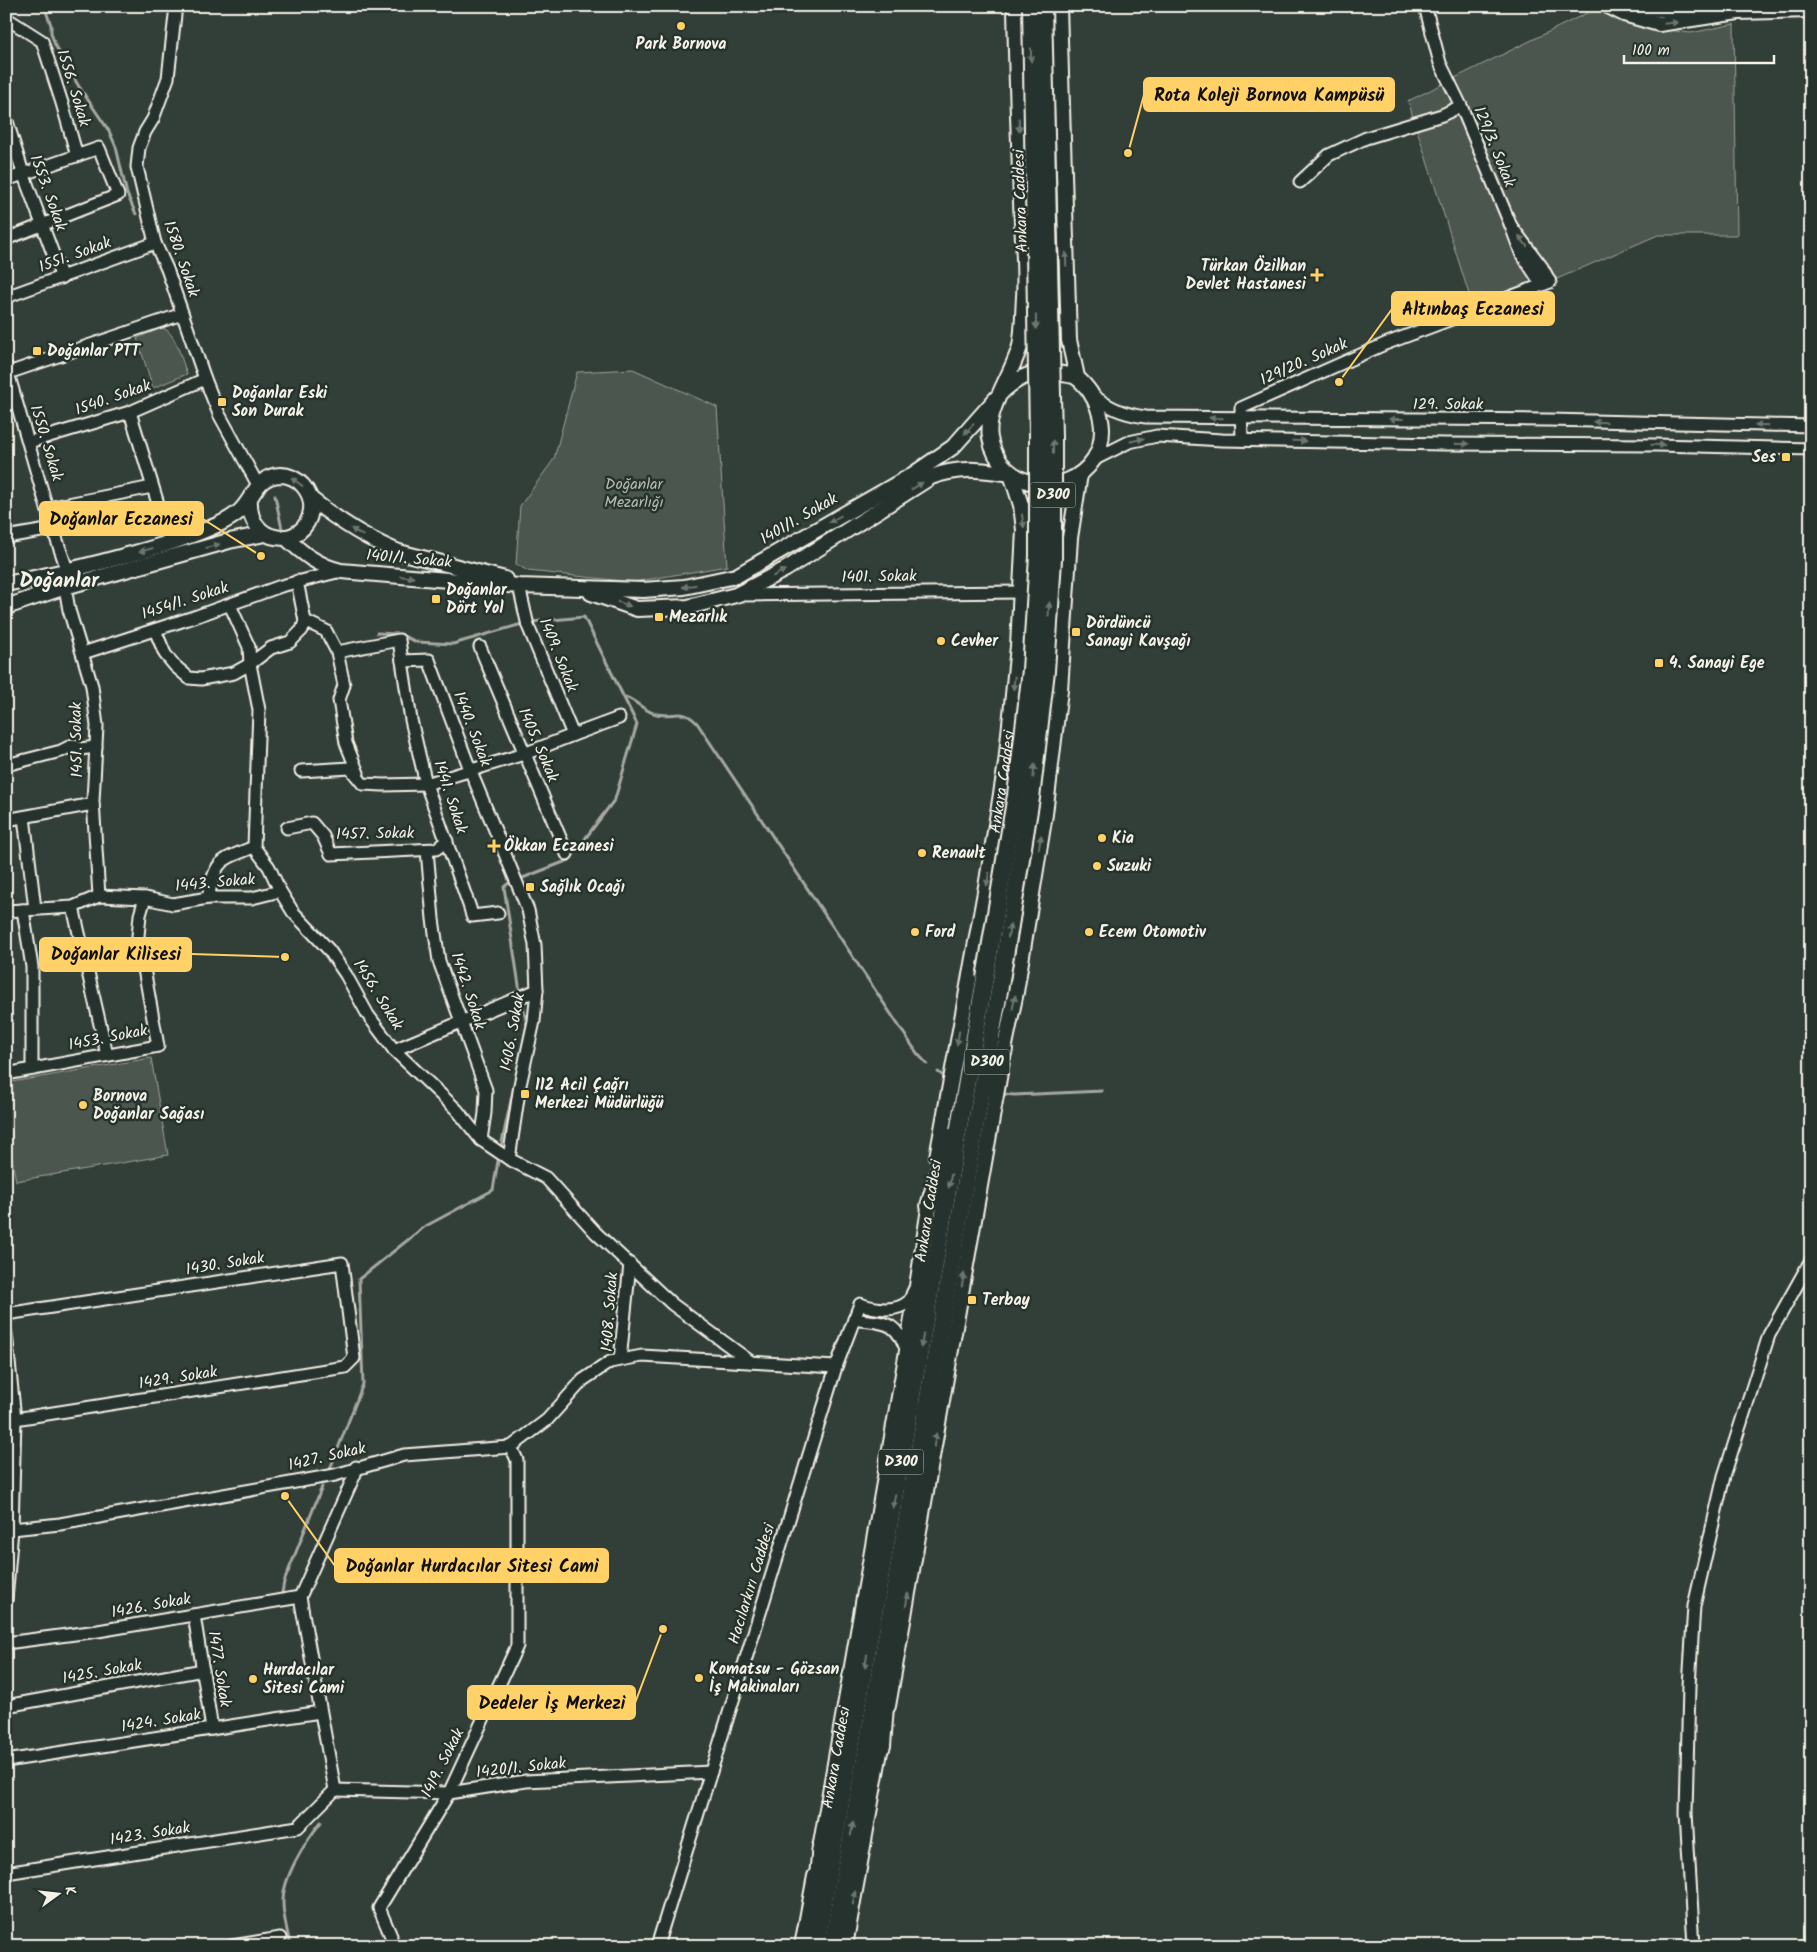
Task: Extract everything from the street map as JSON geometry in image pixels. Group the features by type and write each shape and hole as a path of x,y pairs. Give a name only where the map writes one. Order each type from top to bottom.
{"highway":[{"name":"Ankara Caddesi","path":"815,1946 972,1056 1016,795 1031,670 1038,556 1038,434 1031,6"},
{"name":"Ankara Caddesi","path":"832,1946 1001,980 1031,798 1046,671 1053,559 1053,437 1043,6"},
{"path":"973,1144 1004,1050"},
{"path":"929,1206 972,1056"},
{"path":"882,1746 895,1587"},
{"path":"815,1946 820,1846"}],"main road":[{"name":"Ankara Caddesi","path":"1015,6 1024,294 1020,345 1002,392 991,414 990,438 1000,461 1012,474 1026,482 1041,485 1062,483 1080,474 1093,460 1100,446 1103,427 1098,405 1077,377 1069,340 1059,6"},
{"path":"1608,6 1624,14 1659,24 1738,12 1811,10"},
{"path":"1647,7 1675,10 1692,6"},
{"name":"Ankara Caddesi","path":"1002,392 1010,384 1027,374 1049,372 1077,377"},
{"name":"1401/1. Sokak","path":"341,571 519,586 643,590 684,587 736,576 912,474 953,447 1002,392"},
{"name":"1401/1. Sokak","path":"578,589 637,609 688,607 736,595 786,569 931,477 948,470 967,469 1012,474"},
{"name":"Ankara Caddesi","path":"802,1946 907,1351 929,1206 1006,763 1021,592 1024,530 1012,474"},
{"path":"845,1946 1004,1050 1016,992 1045,814 1060,690 1070,538 1080,474"},
{"path":"6,584 68,572 170,543 229,520 250,498 258,485 270,476 281,475 291,477 303,486 311,499 363,536 399,552 503,578 519,586"},
{"path":"250,498 249,509 251,519 257,528 265,534 275,537 285,537 299,531 309,520 311,499"},
{"path":"6,607 65,587 229,541 265,534"},
{"path":"285,537 302,553 316,562 341,571"}],"street":[{"name":"1580. Sokak","path":"176,6 168,78 153,119 145,132 139,148 137,167 155,243 167,269 205,379 219,414 258,485"},
{"path":"1425,6 1440,63 1461,106"},
{"name":"1556. Sokak","path":"6,18 42,41 62,103 76,156"},
{"name":"129/3. Sokak","path":"1300,182 1328,155 1361,140 1442,115 1461,106 1511,226 1542,267 1546,283"},
{"name":"1553. Sokak","path":"6,118 23,173 62,278"},
{"path":"6,180 99,148 118,194 6,239"},
{"name":"1551. Sokak","path":"6,297 155,243"},
{"name":"129/20. Sokak","path":"1241,419 1241,408 1385,344 1546,283"},
{"path":"7,369 182,314"},
{"name":"1550. Sokak","path":"7,369 53,529 68,572"},
{"name":"1540. Sokak","path":"29,442 130,412 205,379"},
{"name":"129. Sokak","path":"1090,393 1113,409 1123,413 1146,417 1550,420 1811,426"},
{"path":"130,412 170,543"},
{"path":"1241,419 1242,440"},
{"path":"1093,460 1122,444 1157,436 1242,440 1656,445 1811,449"},
{"path":"48,508 152,487"},
{"path":"6,537 53,529"},
{"name":"1401/1. Sokak","path":"297,580 341,571"},
{"path":"65,587 68,572"},
{"path":"155,630 165,654 189,678 201,680 234,673 250,664 271,648 290,642 302,630 305,621 297,580"},
{"name":"1454/1. Sokak","path":"83,653 230,605 297,580"},
{"name":"1409. Sokak","path":"519,586 528,626 573,734"},
{"name":"1451. Sokak","path":"65,587 69,610 92,686 96,726 93,804 99,896"},
{"name":"1401. Sokak","path":"736,595 1021,592"},
{"path":"208,898 213,873 220,862 254,847 259,710 247,640 230,605"},
{"path":"305,621 326,631 337,652 344,685 339,700 346,743 364,784"},
{"path":"337,652 399,640 402,661"},
{"name":"1405. Sokak","path":"480,647 567,854"},
{"name":"1440. Sokak","path":"402,661 429,660 471,772 528,910"},
{"name":"1441. Sokak","path":"402,661 410,720 426,784 472,916 498,913"},
{"path":"301,771 350,768 364,784 426,784 471,772 524,754 573,734 620,718"},
{"path":"6,765 61,751 73,746 80,749 96,747"},
{"path":"6,820 93,804"},
{"path":"24,817 35,909"},
{"name":"1457. Sokak","path":"287,828 312,823 323,836 331,854 436,849 447,841"},
{"name":"1456. Sokak","path":"254,847 269,867 280,891 293,912 329,950 346,975 368,1015 394,1050 457,1110 481,1140 509,1159 546,1178 596,1232 630,1264"},
{"name":"1442. Sokak","path":"427,850 432,919 439,961 486,1090 486,1113 481,1140"},
{"name":"1443. Sokak","path":"6,911 73,907 99,896 145,898 173,904 208,898 252,898 280,891"},
{"name":"1453. Sokak","path":"6,1074 158,1046 138,936 140,915 145,898"},
{"path":"73,907 107,1055"},
{"path":"23,910 32,967 32,1069"},
{"name":"1406. Sokak","path":"509,1159 520,1085 534,1020 537,990 535,945 528,910"},
{"path":"394,1050 537,990"},
{"path":"1694,1946 1686,1813 1689,1686 1694,1606 1724,1476 1769,1335 1811,1260"},
{"name":"1430. Sokak","path":"6,1314 342,1263 354,1358 345,1367"},
{"name":"1408. Sokak","path":"630,1264 620,1360 642,1356 836,1367"},
{"name":"1408. Sokak","path":"630,1264 672,1304 751,1362"},
{"name":"Hacılarkırı Caddesi","path":"657,1946 836,1367 854,1319 860,1304 884,1309 897,1308 909,1301 918,1281"},
{"path":"854,1319 894,1327 901,1335 907,1351"},
{"path":"6,1333 16,1419 6,1601"},
{"path":"510,1447 547,1420 583,1380 610,1362 620,1360"},
{"name":"1429. Sokak","path":"16,1419 345,1367"},
{"name":"1427. Sokak","path":"9,1528 70,1523 335,1475 356,1467 404,1454 510,1447"},
{"name":"1419. Sokak","path":"390,1936 379,1908 449,1793 517,1646 517,1460 510,1447"},
{"path":"335,1790 300,1597 355,1474 356,1467"},
{"name":"1426. Sokak","path":"6,1642 98,1631 300,1597"},
{"name":"1477. Sokak","path":"194,1615 212,1729"},
{"name":"1425. Sokak","path":"6,1706 203,1670"},
{"name":"1424. Sokak","path":"6,1761 320,1712"},
{"name":"1420/1. Sokak","path":"335,1790 449,1793 526,1781 711,1772"},
{"name":"1423. Sokak","path":"6,1873 298,1827 335,1790"},
{"path":"232,1946 280,1938"}],"green space":[{"path":"1597,8 1637,26 1691,33 1734,24 1737,235 1658,235 1550,282 1474,310 1408,101"},
{"path":"162,328 167,330 175,341 187,374 153,388 137,338"},
{"name":"Doğanlar Mezarlığı","path":"633,369 717,407 727,566 633,582 528,571 516,564 520,506 554,459 577,372"},
{"name":"Bornova Doğanlar Sağası","path":"151,1058 168,1155 16,1181 6,1126 6,1083"}],"waterway":[{"path":"44,6 51,25 51,33 55,45 78,85 109,131 116,147 127,194 136,214"},
{"path":"275,496 282,529"},
{"path":"520,879 569,860 615,799 637,724 584,617 531,622"},
{"path":"377,633 398,634 417,642 453,644 522,624"},
{"path":"625,697 652,713 687,715 697,723 917,1053 927,1064"},
{"path":"510,882 504,887 520,992"},
{"path":"501,1147 527,1025 522,1002"},
{"path":"938,1072 945,1077"},
{"path":"1004,1094 1102,1091"},
{"path":"330,1469 363,1384 359,1279 424,1227 493,1190 498,1161"},
{"path":"282,1593 284,1582 322,1487"},
{"path":"290,1946 283,1903 286,1882 296,1860 321,1822"}],"place":[{"name":"Park Bornova","path":"681,26"},
{"name":"Rota Koleji Bornova Kampüsü","path":"1128,153"},
{"name":"Türkan Özilhan Devlet Hastanesi","path":"1317,275"},
{"name":"Doğanlar PTT","path":"37,351"},
{"name":"Altınbaş Eczanesi","path":"1339,382"},
{"name":"Doğanlar Eski Son Durak","path":"222,402"},
{"name":"Ses","path":"1786,457"},
{"name":"Doğanlar Eczanesi","path":"261,556"},
{"name":"Doğanlar Dört Yol","path":"436,599"},
{"name":"Mezarlık","path":"659,617"},
{"name":"Dördüncü Sanayi Kavşağı","path":"1076,632"},
{"name":"Cevher","path":"941,641"},
{"name":"4. Sanayi Ege","path":"1659,663"},
{"name":"Kia","path":"1102,838"},
{"name":"Ökkan Eczanesi","path":"494,846"},
{"name":"Renault","path":"922,853"},
{"name":"Suzuki","path":"1097,866"},
{"name":"Sağlık Ocağı","path":"530,887"},
{"name":"Ford","path":"915,932"},
{"name":"Ecem Otomotiv","path":"1089,932"},
{"name":"Doğanlar Kilisesi","path":"285,957"},
{"name":"112 Acil Çağrı Merkezi Müdürlüğü","path":"525,1094"},
{"name":"Bornova Doğanlar Sağası","path":"83,1105"},
{"name":"Terbay","path":"972,1300"},
{"name":"Doğanlar Hurdacılar Sitesi Cami","path":"285,1496"},
{"name":"Dedeler İş Merkezi","path":"663,1629"},
{"name":"Komatsu - Gözsan İş Makinaları","path":"699,1678"},
{"name":"Hurdacılar Sitesi Cami","path":"253,1679"}],"district":[{"name":"Doğanlar","path":"59,581"}]}
